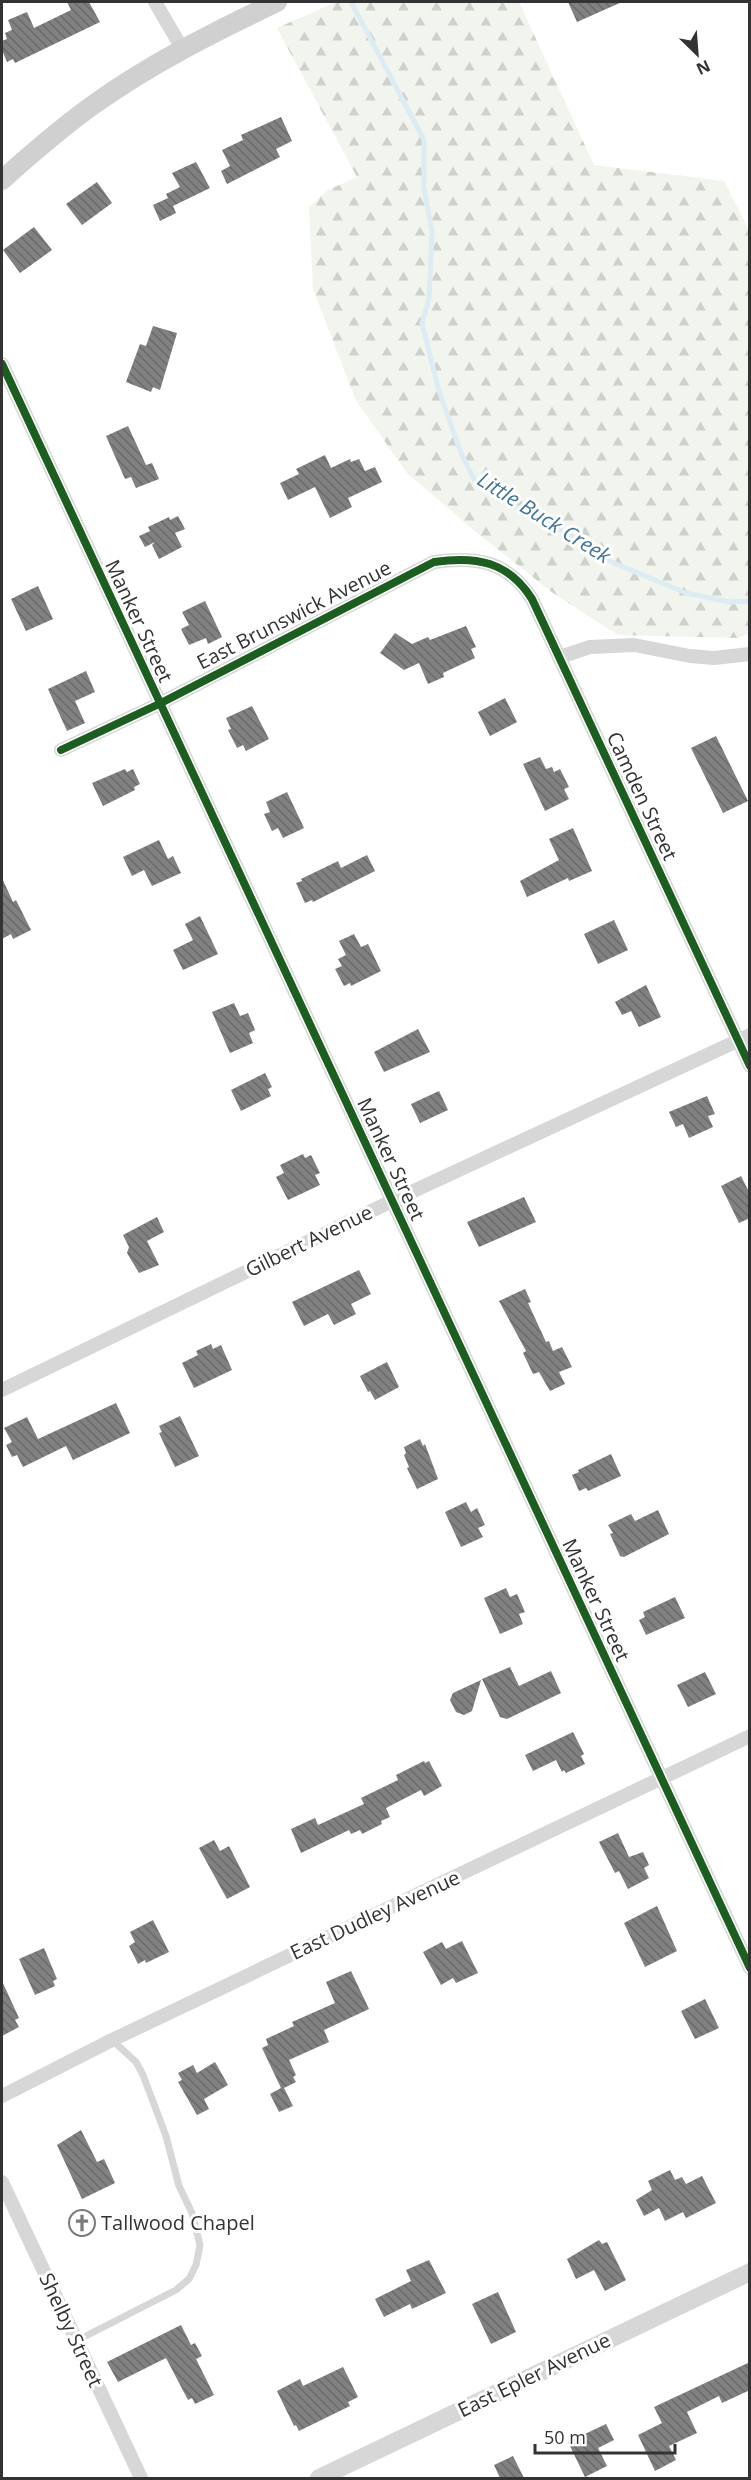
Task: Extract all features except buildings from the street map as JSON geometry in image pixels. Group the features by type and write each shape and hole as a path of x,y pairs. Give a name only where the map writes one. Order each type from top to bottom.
{"main road":[{"path":"2,180 38,148 95,104 183,50 277,2"}],"street":[{"path":"155,2 183,50"},
{"name":"Manker Street","path":"2,364 750,1968"},
{"name":"East Brunswick Avenue","path":"61,750 159,704 434,562 470,559 482,562"},
{"name":"Camden Street","path":"482,562 502,568 524,586 532,599 744,1037 750,1066"},
{"path":"560,657 591,647 634,645 698,657 714,658 750,654"},
{"name":"Gilbert Avenue","path":"2,1390 392,1201 744,1037"},
{"name":"East Dudley Avenue","path":"2,2096 112,2040 750,1736"},
{"name":"Shelby Street","path":"2,2182 141,2478"},
{"name":"East Epler Avenue","path":"319,2478 750,2272"}],"lane":[{"path":"76,2341 176,2290 189,2279 196,2265 200,2245 192,2212 179,2186 166,2136 143,2075 136,2062 112,2040"}],"green space":[{"path":"336,2 519,2 594,165 724,181 749,231 749,633 739,638 618,635 553,593 477,533 407,473 355,399 313,289 309,207 328,190 357,177 277,28"}],"waterway":[{"name":"Little Buck Creek","path":"351,2 424,140 424,188 432,231 429,299 422,323 439,391 461,453 474,479 499,498 572,536 614,563 686,593 730,602 750,601"}],"cycle path":[{"path":"2,364 750,1968"},
{"path":"61,750 159,704 434,562 477,561 502,569 523,586 532,599 750,1066"}],"place":[{"name":"Tallwood Chapel","path":"82,2223"}]}
